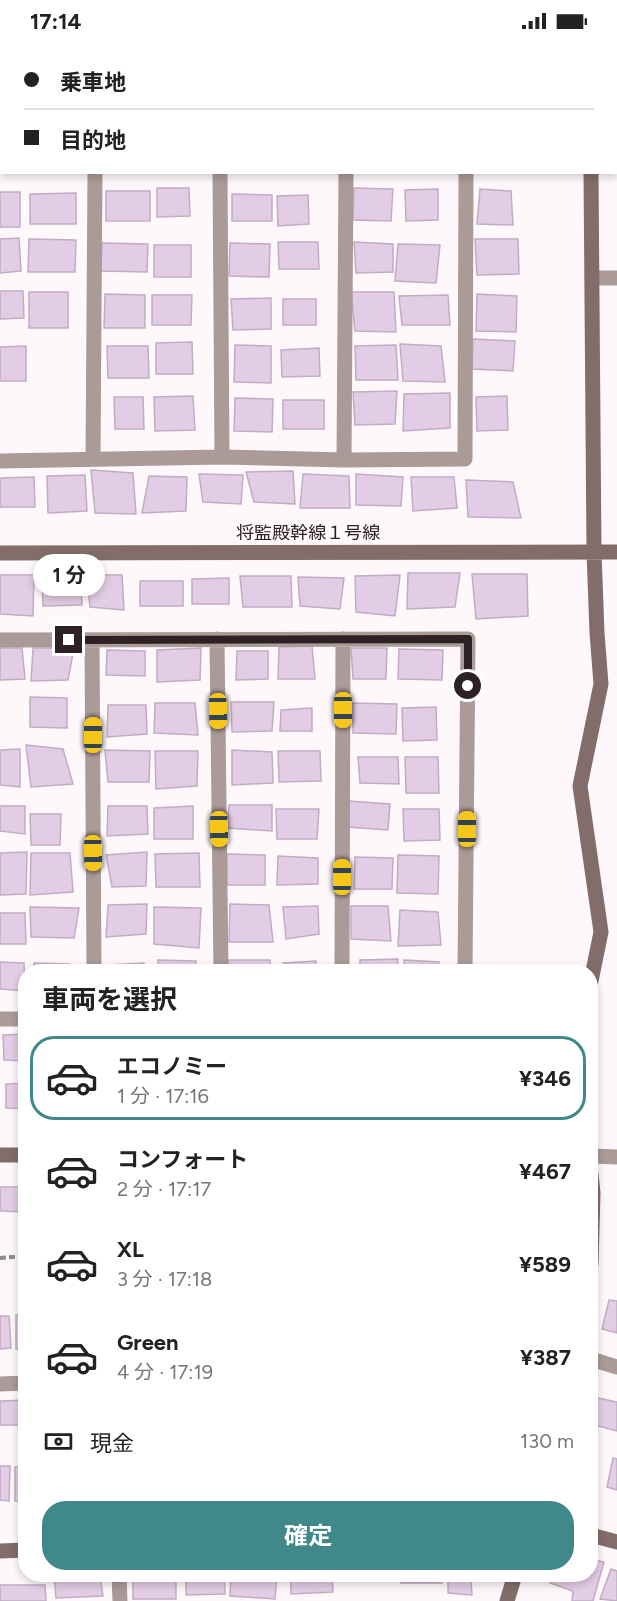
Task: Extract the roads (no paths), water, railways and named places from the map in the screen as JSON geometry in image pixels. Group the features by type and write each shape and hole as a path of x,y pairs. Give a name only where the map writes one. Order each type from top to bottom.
{"street":[{"path":"93,459 95,174"},
{"path":"220,174 222,458"},
{"path":"344,460 346,174"},
{"path":"0,461 222,458 465,459 466,174"},
{"path":"591,174 594,552 597,633 602,684 580,786 601,932 594,964"},
{"path":"592,278 617,278"},
{"name":"将監殿幹線１号線","path":"0,553 617,552"},
{"path":"217,639 221,964"},
{"path":"342,964 343,639"},
{"path":"0,640 468,639 465,964"},
{"path":"92,640 94,964"},
{"path":"0,1019 18,1019"},
{"path":"0,1155 18,1155"},
{"path":"598,1156 617,1157"},
{"path":"598,1361 617,1367"},
{"path":"0,1384 18,1383"},
{"path":"598,1537 617,1542"},
{"path":"0,1551 18,1551"},
{"path":"119,1582 120,1601"},
{"path":"507,1601 513,1582"}]}
